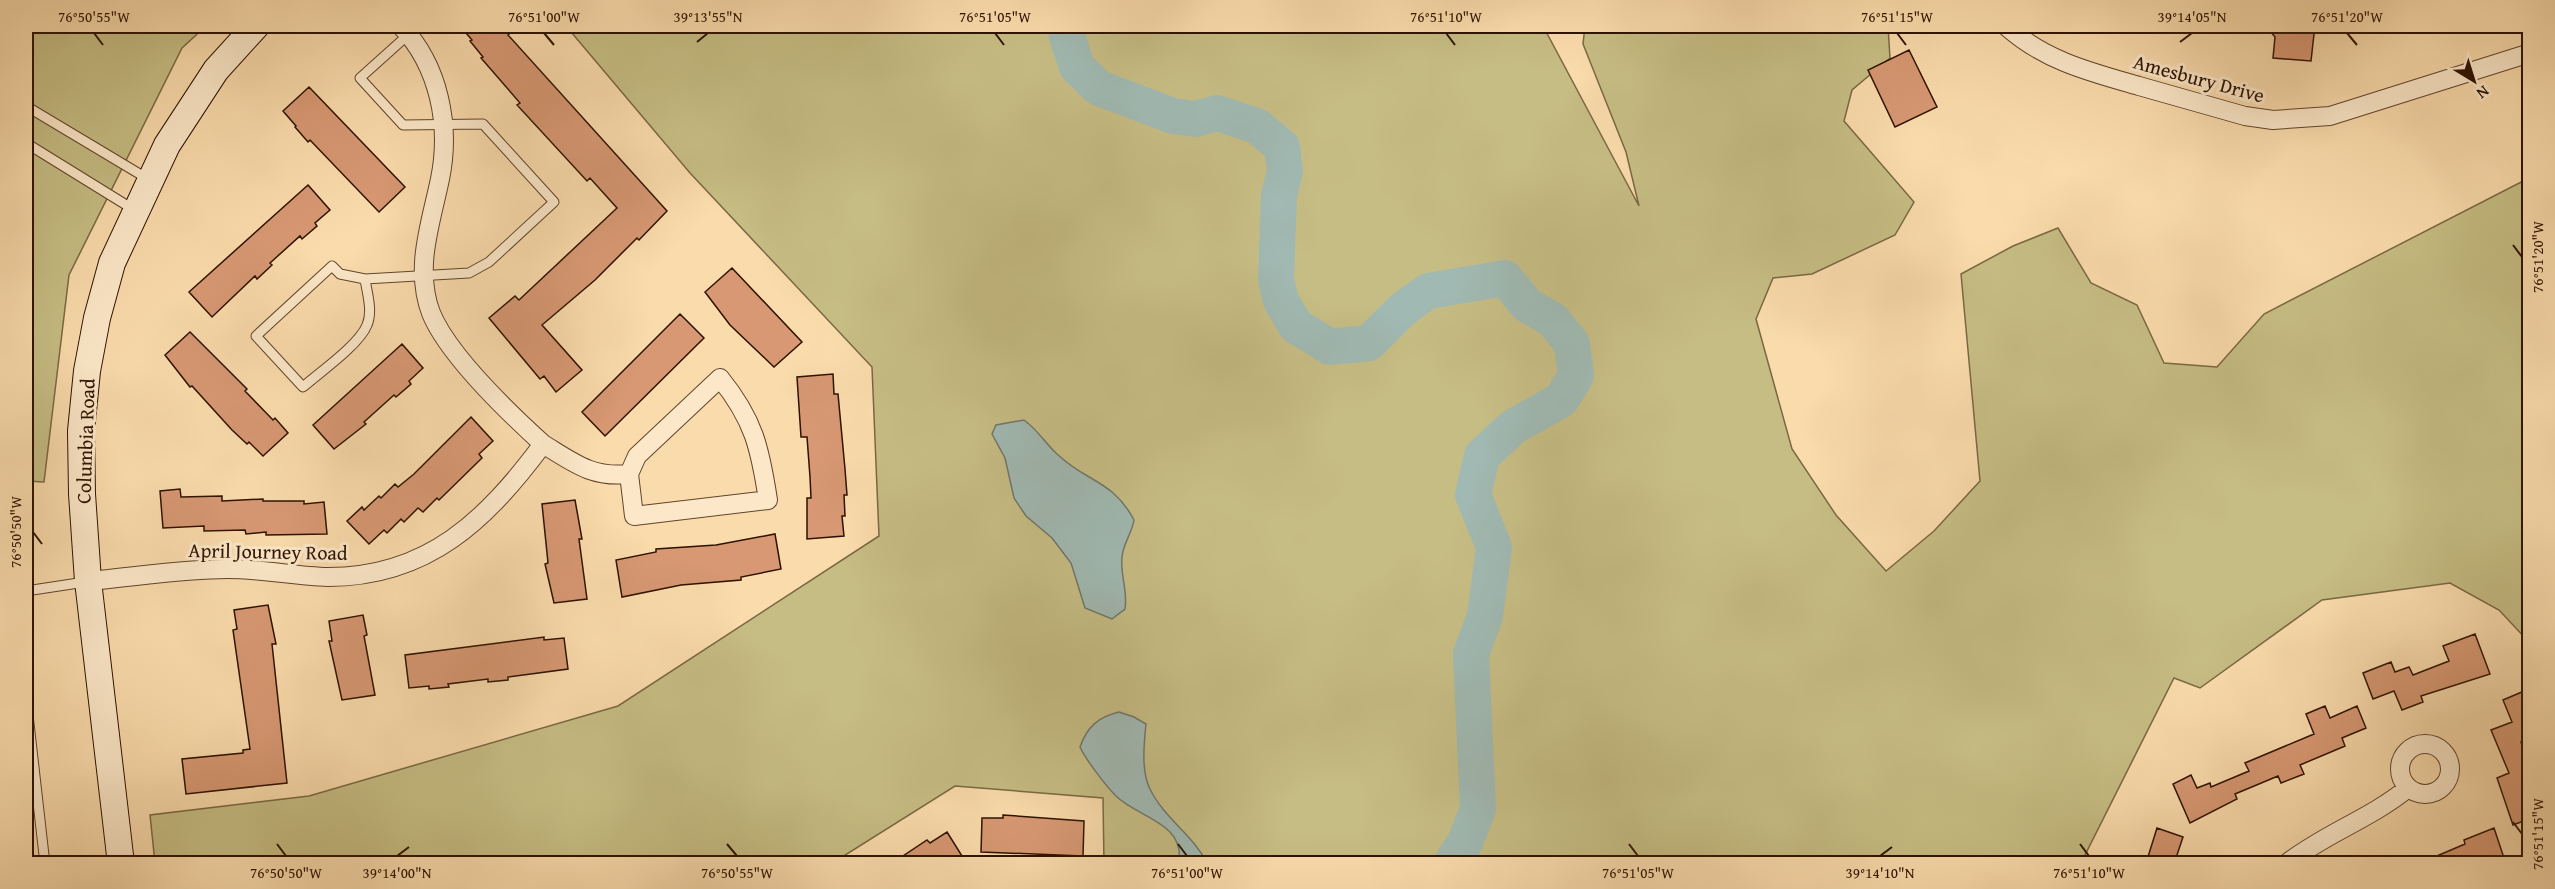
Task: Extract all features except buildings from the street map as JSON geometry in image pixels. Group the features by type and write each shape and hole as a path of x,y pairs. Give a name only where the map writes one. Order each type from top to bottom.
{"main road":[{"name":"Columbia Road","path":"121,864 88,581 82,494 81,431 87,371 97,318 112,263 167,145 216,70 256,26"}],"street":[{"name":"Amesbury Drive","path":"2006,26 2048,56 2076,68 2246,116 2273,120 2330,116 2529,53"},
{"path":"405,30 432,72 443,126 440,176 424,246 424,275 431,313 443,335 518,421 543,444 586,470 610,476 629,474"},
{"path":"720,378 739,402 754,431 768,500 634,516 629,474 637,456 720,378"},
{"name":"April Journey Road","path":"88,581 229,569 329,577 378,571 426,555 470,528 516,481 543,444"},
{"path":"2286,864 2310,844 2371,814 2408,788"}],"lane":[{"path":"365,279 370,310 368,324 361,336 303,387 256,336 332,266 340,274 365,279 456,275 482,268 554,202 483,124 403,125 360,78 405,30"},
{"path":"26,106 150,180"},
{"path":"26,143 136,211"},
{"path":"26,591 88,581"},
{"path":"26,697 45,864"}],"shaded area":[{"path":"26,26 206,26 182,48 69,275 44,482 26,481"},
{"path":"566,26 1543,26 1639,206 1626,152 1583,44 1585,26 1888,26 1890,58 1852,90 1844,121 1914,202 1895,235 1812,274 1773,278 1756,319 1792,449 1836,515 1886,571 1934,531 1980,481 1961,274 2013,246 2058,228 2091,283 2137,305 2164,363 2217,367 2264,314 2529,178 2529,642 2499,610 2450,583 2322,600 2200,688 2174,678 2081,863 1104,863 1103,798 955,786 831,864 155,863 150,815 309,796 618,706 879,536 872,367 690,173"}],"water":[{"path":"1024,420 1068,463 1117,497 1134,520 1122,557 1125,609 1112,619 1085,608 1071,563 1052,538 1026,516 1014,498 1005,458 992,434 996,425"},
{"path":"1119,712 1146,724 1144,766 1150,789 1163,809 1194,844 1207,863 1179,863 1179,849 1175,838 1158,822 1125,804 1116,796 1096,773 1080,747 1094,724"}],"waterway":[{"path":"1068,26 1067,36 1077,67 1099,88 1173,116 1196,119 1217,113 1257,126 1282,147 1285,171 1279,195 1276,280 1281,301 1296,326 1330,347 1369,343 1403,309 1428,291 1505,278 1527,305 1553,320 1572,344 1576,376 1561,400 1513,427 1482,456 1473,495 1494,547 1485,616 1471,654 1478,809 1465,842 1451,864"}]}
